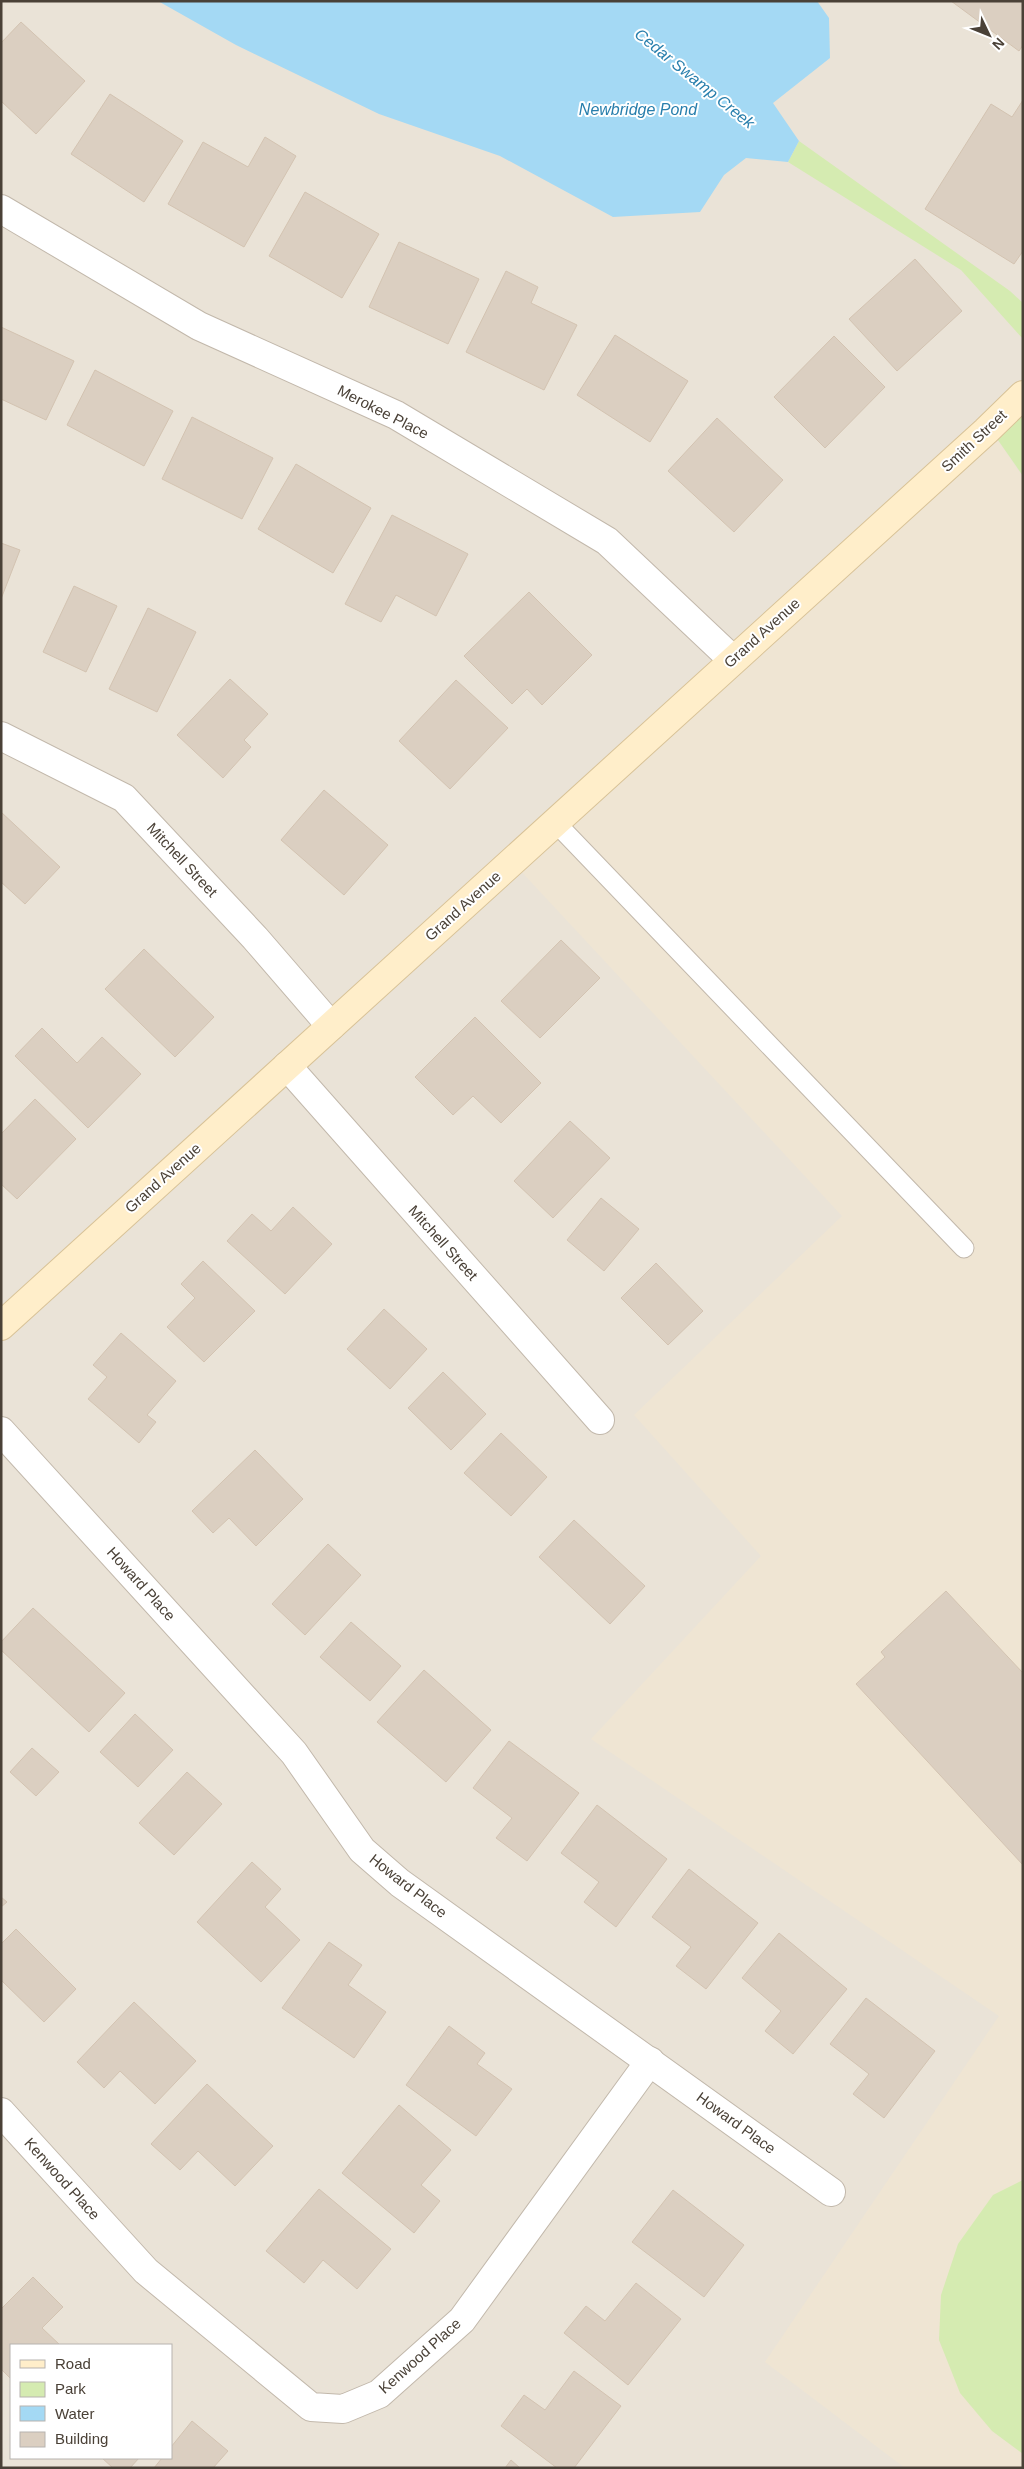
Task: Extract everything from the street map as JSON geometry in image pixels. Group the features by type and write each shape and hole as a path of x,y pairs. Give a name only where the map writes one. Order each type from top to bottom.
{"street":[{"name":"Merokee Place","path":"1,209 199,326 396,415 607,540 733,660"},
{"name":"Smith Street","path":"924,486 1023,395"},
{"name":"Grand Avenue","path":"1,1326 924,486"},
{"name":"Mitchell Street","path":"1,736 124,798 255,938 331,1026"},
{"name":"Mitchell Street","path":"287,1066 600,1420"},
{"name":"Howard Place","path":"1,1431 294,1753 362,1850 400,1883 831,2192"},
{"name":"Kenwood Place","path":"1,2112 146,2270 311,2407 343,2409 380,2394 462,2320 650,2061"}],"lane":[{"path":"555,822 964,1248"}],"shaded area":[{"path":"1,1 1023,1 1023,2468 1,2468"},
{"path":"993,433 1023,477 1023,2468 905,2468 765,2362 999,2016 591,1739 761,1556 634,1415 842,1216 517,867"}],"green space":[{"path":"799,141 1010,291 1023,303 1023,339 961,270 788,162"},
{"path":"1023,402 1023,476 993,433"},
{"path":"1023,2180 1023,2454 992,2431 960,2393 939,2340 941,2295 958,2244 993,2195"}],"water":[{"name":"Newbridge Pond","path":"158,1 817,1 829,18 830,58 773,103 799,141 788,162 746,158 724,175 700,212 613,217 500,156 379,114 236,45"}],"building":[{"path":"951,1 1023,1 1023,45 1019,51"},
{"path":"21,22 85,81 36,134 1,101 1,43"},
{"path":"110,94 183,141 144,202 71,154"},
{"path":"1023,100 1023,251 1014,264 925,209 991,104 1012,117"},
{"path":"265,137 296,156 244,247 168,204 203,142 248,167"},
{"path":"305,192 379,234 342,298 269,256"},
{"path":"399,242 479,279 448,344 369,307"},
{"path":"915,259 962,311 897,371 849,319"},
{"path":"506,271 538,287 531,303 577,325 544,390 466,352"},
{"path":"1,327 74,361 46,420 1,399"},
{"path":"615,335 688,381 650,442 577,395"},
{"path":"834,336 885,387 825,448 774,397"},
{"path":"95,370 173,411 144,466 67,425"},
{"path":"192,417 273,458 242,519 162,479"},
{"path":"717,418 783,480 734,532 668,471"},
{"path":"296,464 371,508 333,573 258,529"},
{"path":"392,515 468,554 436,616 396,595 381,622 345,604"},
{"path":"1,543 20,550 1,599"},
{"path":"74,586 117,606 86,672 43,652"},
{"path":"529,592 592,655 542,705 527,689 512,704 464,656"},
{"path":"148,608 196,632 157,712 109,689"},
{"path":"230,679 268,714 244,740 251,747 223,778 177,735"},
{"path":"456,680 508,728 450,789 399,741"},
{"path":"324,790 388,845 344,895 281,840"},
{"path":"1,812 60,867 25,904 1,882"},
{"path":"561,940 600,978 540,1038 501,1001"},
{"path":"144,949 214,1017 175,1057 105,989"},
{"path":"475,1017 541,1083 501,1123 473,1096 453,1115 415,1077"},
{"path":"42,1028 77,1063 102,1037 141,1074 88,1128 15,1056"},
{"path":"35,1099 76,1139 17,1199 1,1184 1,1134"},
{"path":"570,1121 610,1158 553,1218 514,1181"},
{"path":"601,1198 639,1229 604,1271 567,1240"},
{"path":"293,1207 332,1244 285,1294 227,1241 252,1214 271,1231"},
{"path":"203,1261 255,1311 204,1362 167,1327 195,1298 181,1284"},
{"path":"656,1263 703,1311 668,1345 621,1298"},
{"path":"384,1309 427,1349 390,1389 347,1349"},
{"path":"121,1333 176,1381 147,1415 156,1422 139,1443 88,1399 107,1377 93,1365"},
{"path":"443,1372 486,1414 451,1450 408,1408"},
{"path":"501,1433 547,1477 511,1516 464,1473"},
{"path":"255,1450 303,1499 256,1546 229,1518 213,1533 192,1511"},
{"path":"574,1520 645,1586 610,1624 539,1557"},
{"path":"328,1544 361,1575 305,1635 272,1604"},
{"path":"946,1591 1023,1673 1023,1865 856,1684 885,1657 881,1652"},
{"path":"33,1608 125,1693 89,1732 1,1650 1,1642"},
{"path":"351,1622 401,1666 370,1701 320,1657"},
{"path":"424,1670 491,1730 446,1782 377,1722"},
{"path":"135,1714 173,1750 138,1787 100,1752"},
{"path":"509,1741 579,1793 527,1861 496,1838 512,1818 473,1788"},
{"path":"32,1748 59,1772 36,1796 10,1772"},
{"path":"187,1772 222,1804 174,1855 139,1823"},
{"path":"597,1805 667,1859 616,1927 584,1902 599,1882 561,1853"},
{"path":"252,1862 281,1889 265,1907 300,1940 261,1982 197,1922"},
{"path":"689,1869 758,1923 706,1989 676,1966 691,1947 652,1917"},
{"path":"1,1897 7,1902 1,1907"},
{"path":"16,1929 76,1989 44,2022 1,1980 1,1944"},
{"path":"779,1933 847,1989 793,2054 765,2031 781,2011 742,1978"},
{"path":"329,1942 362,1965 348,1985 386,2012 354,2058 282,2008"},
{"path":"866,1998 935,2051 884,2118 853,2094 869,2074 830,2044"},
{"path":"134,2002 196,2061 155,2104 120,2071 104,2088 77,2062"},
{"path":"449,2026 485,2053 477,2064 512,2089 476,2136 406,2085"},
{"path":"207,2084 273,2146 235,2186 198,2151 180,2170 151,2144"},
{"path":"399,2105 451,2150 421,2185 440,2201 414,2233 342,2173"},
{"path":"319,2189 391,2249 357,2289 323,2260 304,2283 266,2251"},
{"path":"673,2190 744,2245 704,2297 632,2242"},
{"path":"33,2277 63,2307 42,2328 59,2344 10,2344 10,2378 1,2369 1,2309"},
{"path":"636,2283 681,2319 628,2385 564,2333 586,2306 605,2321"},
{"path":"574,2371 621,2406 574,2468 557,2468 501,2426 524,2395 545,2410"},
{"path":"192,2421 228,2451 213,2468 154,2468 161,2459 172,2459 172,2446"},
{"path":"103,2459 138,2459 130,2468 113,2468"},
{"path":"511,2460 520,2468 505,2468"}],"water label":[{"name":"Cedar Swamp Creek","path":"695,78"}]}
